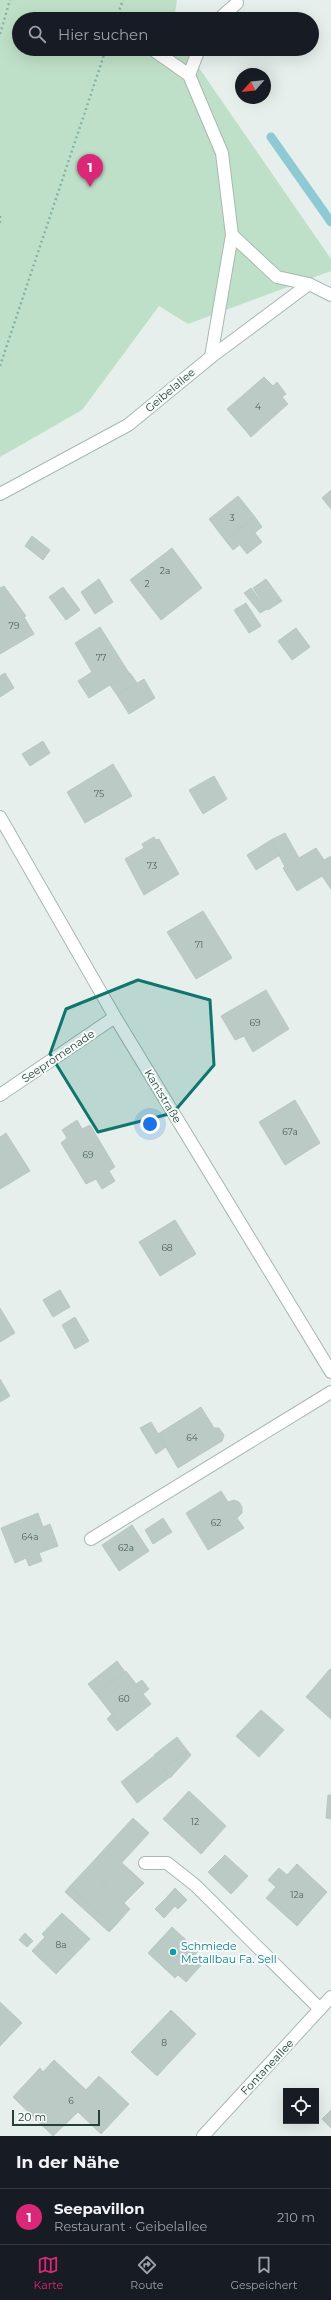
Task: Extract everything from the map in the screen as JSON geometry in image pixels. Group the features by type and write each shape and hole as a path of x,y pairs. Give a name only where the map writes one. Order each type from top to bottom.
{"street":[{"path":"227,12 237,3"},
{"path":"162,56 189,75 222,153 232,235 211,357"},
{"path":"189,75 196,56"},
{"path":"232,235 277,277 309,284 331,295"},
{"name":"Geibelallee","path":"0,494 128,425 211,357 309,284"},
{"name":"Kantstraße","path":"0,817 116,1017 331,1372"},
{"name":"Seepromenade","path":"0,1095 116,1017"},
{"path":"91,1539 331,1392"},
{"path":"145,1863 167,1863 195,1885 320,2009"},
{"name":"Fontaneallee","path":"203,2136 331,1997"}],"path":[{"path":"0,34 10,0"},
{"path":"119,12 123,0"},
{"path":"0,366 104,56"},
{"path":"0,216 0,224"}],"highlighted area":[{"path":"138,980 210,1000 214,1065 173,1113 98,1132 50,1054 66,1009"}],"green space":[{"path":"0,0 177,0 175,12 12,12 12,56 191,56 331,259 331,271 188,324 159,306 82,410 0,457"}],"building":[{"path":"264,377 273,386 277,382 286,394 282,397 288,404 251,437 227,409"},
{"path":"331,490 331,509 322,498"},
{"path":"238,496 255,517 225,540 209,519"},
{"path":"255,517 262,527 233,550 225,540"},
{"path":"255,533 262,542 247,554 240,545"},
{"path":"32,536 50,550 43,560 25,546"},
{"path":"172,548 202,588 161,620 130,580"},
{"path":"99,579 113,602 95,614 81,592"},
{"path":"266,579 282,601 268,610 253,588"},
{"path":"4,586 26,616 24,617 34,634 0,654 0,588"},
{"path":"63,587 80,610 66,620 49,597"},
{"path":"251,588 267,609 260,613 244,593"},
{"path":"246,603 261,626 249,633 234,610"},
{"path":"100,627 129,673 89,698 78,681 92,672 75,643"},
{"path":"296,628 310,647 292,660 278,641"},
{"path":"5,673 14,688 0,697 0,676"},
{"path":"130,673 137,683 117,695 110,685"},
{"path":"144,679 155,698 129,714 117,695"},
{"path":"43,741 50,753 30,766 22,754"},
{"path":"113,764 132,796 85,823 67,792"},
{"path":"214,776 227,799 203,814 189,790"},
{"path":"285,833 299,858 316,848 324,860 331,856 331,889 322,876 297,891 283,868 285,867 271,840"},
{"path":"154,837 156,840 159,839 179,874 144,895 125,859 144,848 142,844"},
{"path":"271,840 280,855 256,870 247,855"},
{"path":"203,911 232,958 196,979 167,932"},
{"path":"266,990 289,1029 253,1052 244,1036 235,1040 221,1016"},
{"path":"295,1100 320,1143 285,1165 259,1122"},
{"path":"77,1120 82,1129 90,1125 115,1167 109,1171 115,1181 102,1189 96,1179 86,1184 61,1143 67,1138 62,1130"},
{"path":"6,1133 30,1171 0,1189 0,1137"},
{"path":"175,1220 196,1254 160,1276 139,1242"},
{"path":"60,1290 70,1307 53,1317 43,1300"},
{"path":"0,1308 15,1333 0,1342"},
{"path":"75,1317 89,1341 75,1349 62,1325"},
{"path":"0,1379 10,1396 0,1402"},
{"path":"201,1407 214,1428 219,1428 224,1435 222,1441 178,1468 158,1434"},
{"path":"151,1422 166,1447 156,1454 140,1428"},
{"path":"221,1491 228,1502 234,1500 239,1502 242,1507 242,1513 237,1518 244,1528 208,1550 186,1513"},
{"path":"38,1513 43,1527 50,1524 58,1546 39,1553 42,1561 29,1566 26,1558 15,1563 1,1528"},
{"path":"163,1518 172,1532 153,1544 145,1530"},
{"path":"132,1525 149,1551 119,1571 102,1545"},
{"path":"117,1661 125,1672 96,1694 88,1684"},
{"path":"330,1669 331,1670 331,1719 306,1697"},
{"path":"126,1671 136,1684 142,1680 149,1689 143,1694 151,1704 122,1727 96,1694"},
{"path":"261,1710 284,1730 259,1757 236,1736"},
{"path":"112,1714 122,1727 117,1731 107,1719"},
{"path":"177,1737 187,1750 164,1768 154,1755"},
{"path":"187,1750 191,1755 170,1778 163,1769"},
{"path":"154,1756 170,1777 137,1803 121,1782"},
{"path":"189,1791 226,1826 201,1854 163,1819"},
{"path":"328,1795 331,1795 331,1819 326,1818"},
{"path":"133,1818 149,1833 103,1883 87,1868"},
{"path":"225,1855 248,1876 231,1894 208,1872"},
{"path":"122,1863 144,1883 124,1903 103,1883"},
{"path":"297,1864 327,1892 297,1926 266,1898"},
{"path":"87,1868 130,1909 114,1927 70,1886"},
{"path":"279,1868 287,1875 276,1887 268,1880"},
{"path":"70,1886 114,1927 109,1932 65,1892"},
{"path":"175,1888 187,1900 178,1909 166,1898"},
{"path":"166,1898 175,1906 164,1918 155,1909"},
{"path":"62,1913 90,1939 56,1974 32,1951 45,1937 42,1934"},
{"name":"Schmiede Metallbau Fa. Sell","path":"172,1927 198,1951 175,1978 148,1953"},
{"path":"25,1933 33,1941 27,1947 19,1940"},
{"path":"196,1955 204,1962 186,1982 178,1975"},
{"path":"0,2002 22,2023 0,2046"},
{"path":"171,2010 196,2034 157,2076 131,2052"},
{"path":"54,2060 86,2090 99,2076 129,2104 101,2134 78,2112 53,2136 13,2097 40,2068 43,2072"},
{"path":"331,2110 331,2128 322,2119"}],"waterway":[{"path":"271,137 331,222"}],"place":[{"name":"Seepavillon","path":"90,187"},
{"name":"Schmiede Metallbau Fa. Sell","path":"173,1952"}]}
